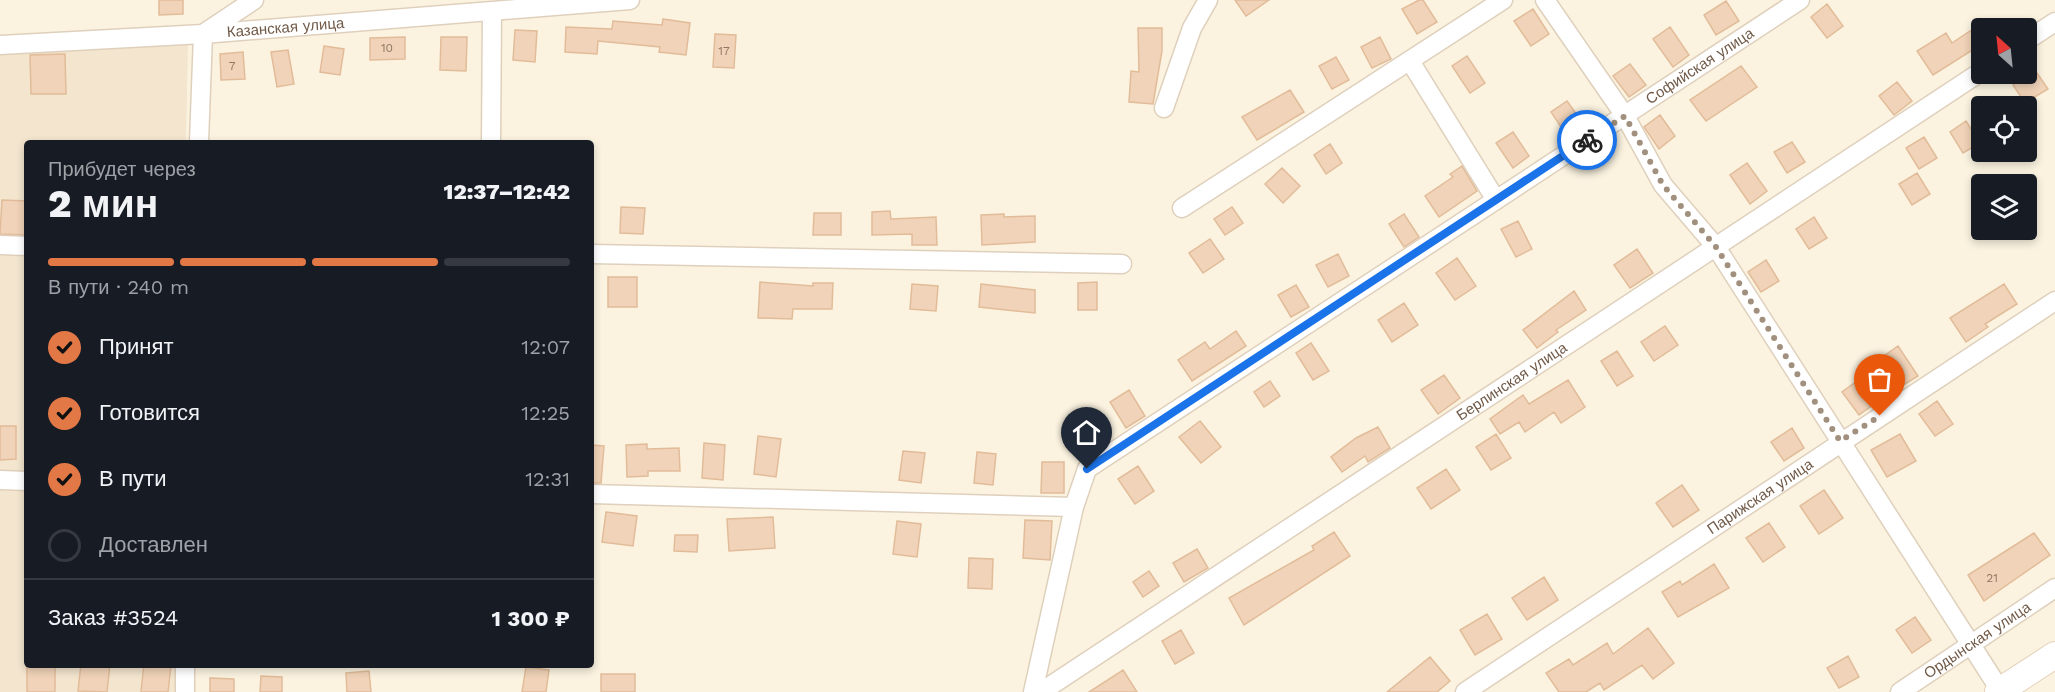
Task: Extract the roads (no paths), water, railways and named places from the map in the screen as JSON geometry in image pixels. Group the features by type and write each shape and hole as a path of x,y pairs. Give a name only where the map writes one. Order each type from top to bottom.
{"street":[{"path":"199,140 203,34 254,0"},
{"name":"Казанская улица","path":"0,45 203,34 492,13 575,2 630,0"},
{"path":"1164,108 1192,28 1209,0"},
{"path":"1182,208 1503,0"},
{"path":"1545,0 1625,116 1663,185 1716,247 1999,691 2055,654"},
{"name":"Софийская улица","path":"1074,507 1087,469 1800,0"},
{"path":"491,140 492,13"},
{"path":"2037,33 2055,22"},
{"path":"1410,61 1496,200"},
{"name":"Берлинская улица","path":"1041,692 1971,77"},
{"path":"0,245 24,246"},
{"path":"594,254 1122,264"},
{"name":"Парижская улица","path":"1465,692 1840,441 2055,301"},
{"path":"0,480 24,481"},
{"path":"594,494 1074,507 1033,692"},
{"name":"Ордынская улица","path":"1900,692 2055,588"},
{"path":"185,668 185,692"}]}
